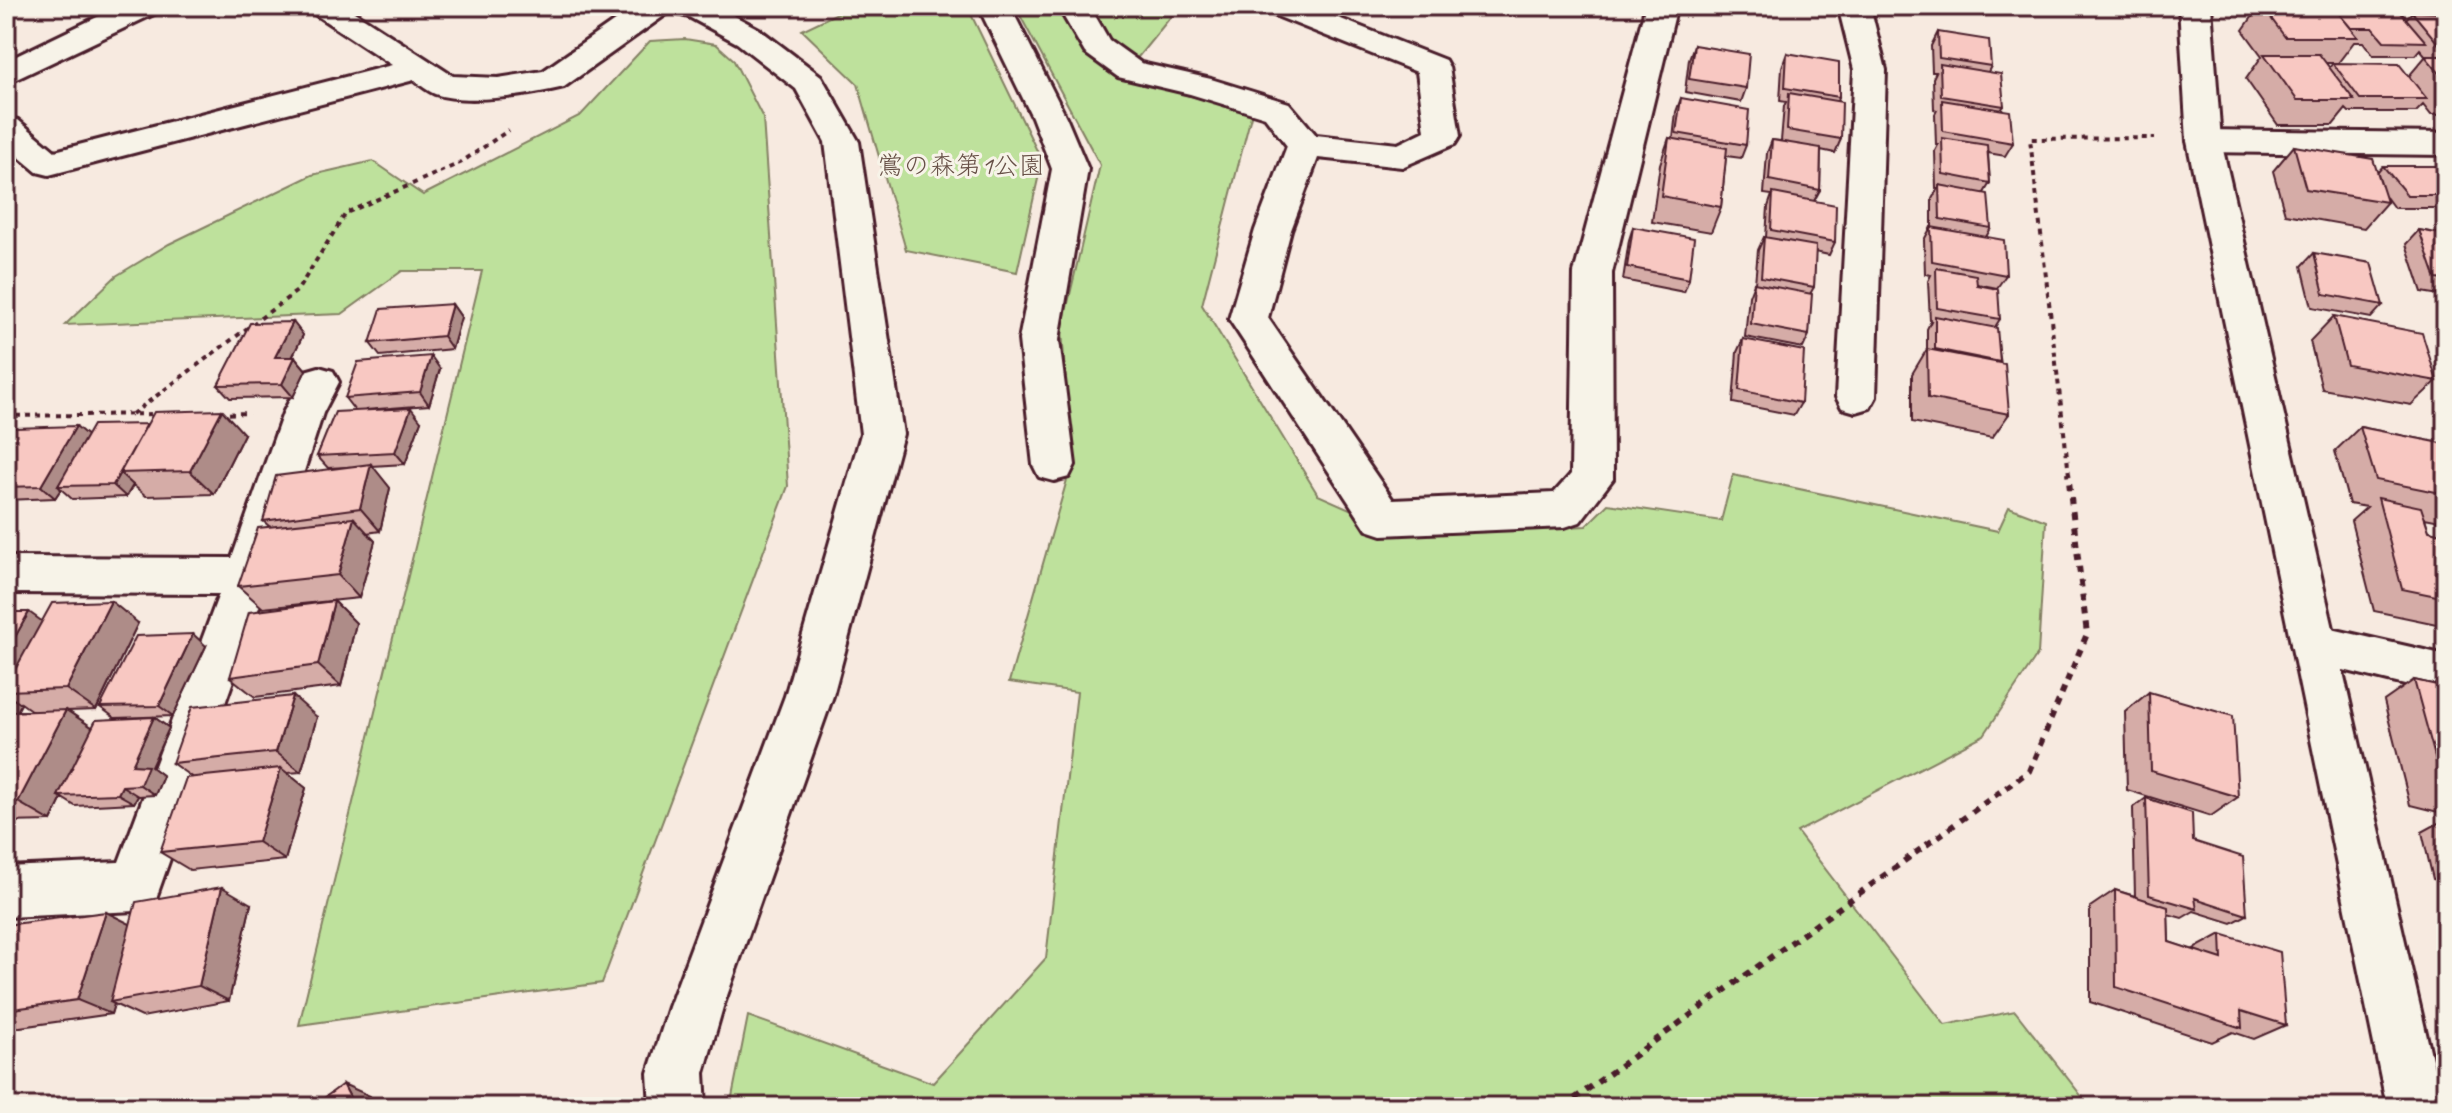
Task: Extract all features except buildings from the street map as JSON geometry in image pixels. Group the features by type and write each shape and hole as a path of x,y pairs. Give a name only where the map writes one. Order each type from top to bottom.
{"street":[{"path":"6,74 145,6"},
{"path":"324,6 445,86 498,88 552,80 657,6"},
{"path":"678,1107 676,1073 696,1007 809,696 882,434 842,142 809,83 748,36 700,10 685,6"},
{"path":"994,6 1049,117 1070,169 1039,340 1054,465"},
{"path":"1081,6 1077,12 1096,46 1130,70 1199,86 1277,110 1305,145 1402,156 1443,136 1433,67 1280,6"},
{"path":"1854,6 1870,70 1856,397"},
{"path":"2195,6 2204,141 2415,1107"},
{"path":"1305,145 1273,230 1248,319 1382,518 1565,510 1592,479 1593,273 1661,7"},
{"path":"6,128 49,164 421,68"},
{"path":"2204,141 2446,144"},
{"path":"6,943 18,892 136,886 311,397"},
{"path":"6,575 248,576"},
{"path":"2314,645 2446,675"}],"path":[{"path":"132,414 297,291 346,213 460,163 509,129"},
{"path":"1563,1107 2029,771 2087,634 2030,139 2155,138 2204,141"},
{"path":"210,414 311,397"},
{"path":"6,416 163,414"}],"green space":[{"name":"鴬の森第1公園","path":"852,6 967,6 1042,161 1017,272 906,250 858,84 802,30"},
{"path":"1015,6 1158,6 1173,14 1121,78 1252,112 1202,305 1318,495 1409,535 1586,526 1608,504 1721,521 1733,475 1998,531 2009,507 2046,521 2038,654 1984,735 1797,832 1945,1025 2015,1011 2090,1107 730,1107 748,1016 933,1083 1046,958 1077,692 1009,682 1071,466 1062,329 1100,165"},
{"path":"685,39 716,44 733,59 763,118 788,486 602,983 299,1025 482,271 402,271 342,314 65,325 116,276 169,244 312,175 373,161 423,195 581,115 650,41"}]}
